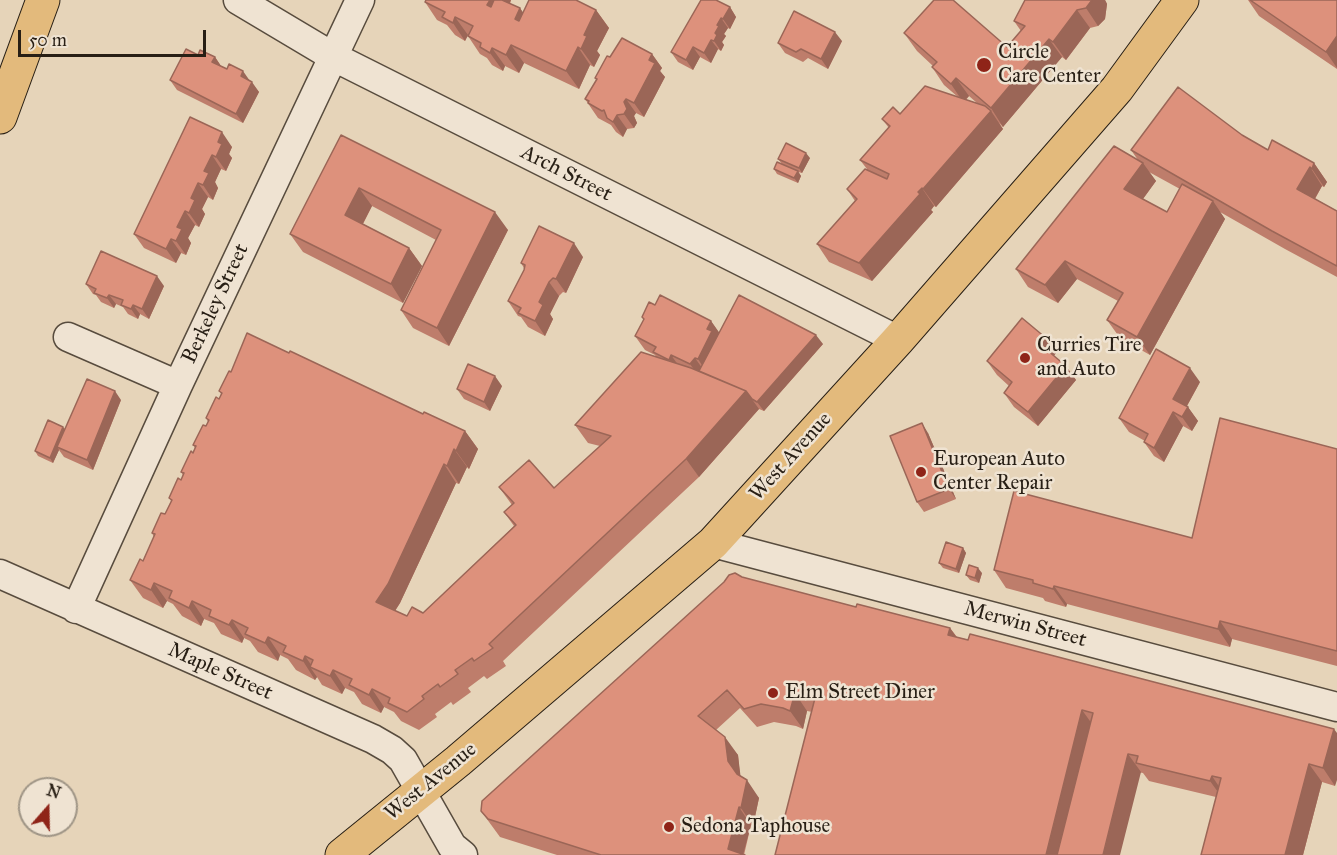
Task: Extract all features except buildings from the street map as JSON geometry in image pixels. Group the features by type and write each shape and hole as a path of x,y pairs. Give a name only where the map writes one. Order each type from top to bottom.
{"main road":[{"path":"0,117 43,0"},
{"name":"West Avenue","path":"342,855 420,792 713,543 898,340 1117,89 1182,0"}],"street":[{"name":"Arch Street","path":"238,0 332,56 898,340"},
{"name":"Berkeley Street","path":"76,609 178,385 360,0"},
{"path":"68,337 178,385"},
{"name":"Merwin Street","path":"713,543 1337,707"},
{"name":"Maple Street","path":"0,574 373,738 403,760 452,846 463,855"}],"place":[{"name":"Circle Care Center","path":"984,65"},
{"name":"Curries Tire and Auto","path":"1025,358"},
{"name":"European Auto Center Repair","path":"921,472"},
{"name":"Elm Street Diner","path":"773,693"},
{"name":"Sedona Taphouse","path":"669,827"}]}
